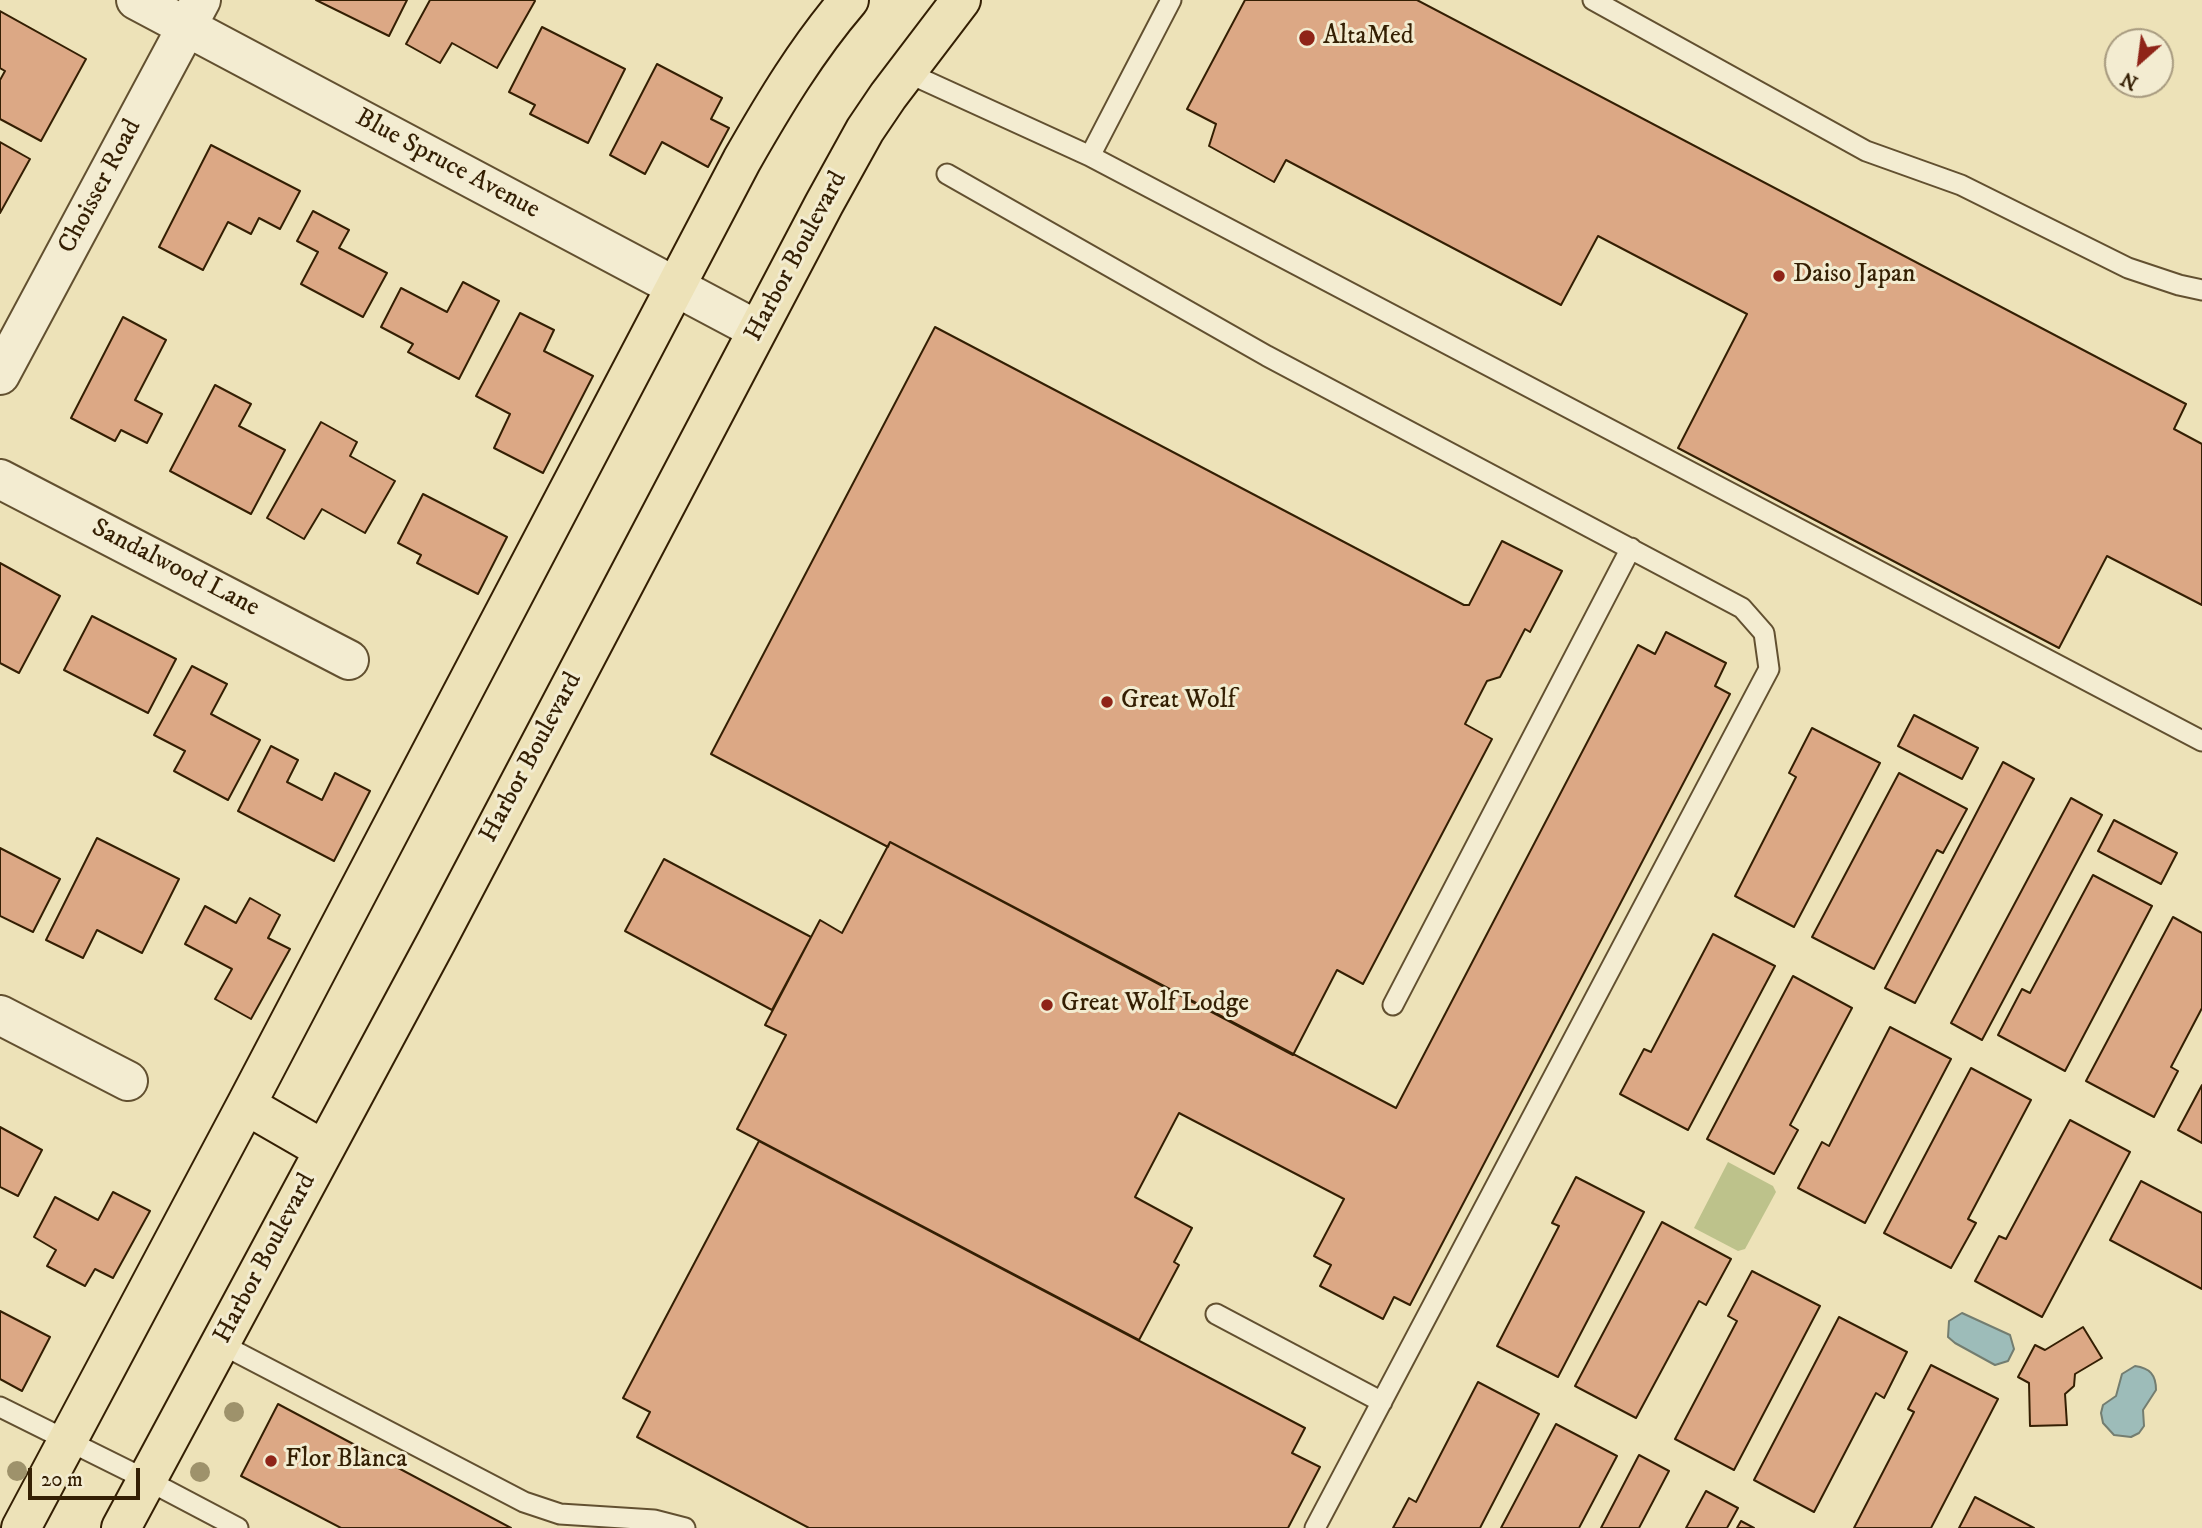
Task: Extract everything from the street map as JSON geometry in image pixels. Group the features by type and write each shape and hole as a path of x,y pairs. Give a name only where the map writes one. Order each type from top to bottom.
{"main road":[{"path":"21,1528 742,160 781,93 825,28 849,0"},
{"name":"Harbor Boulevard","path":"121,1528 865,130 961,0"},
{"path":"246,1105 324,1150"}],"street":[{"name":"Blue Spruce Avenue","path":"136,0 194,13 676,287 757,330"},
{"name":"Choisser Road","path":"0,375 194,13"},
{"name":"Sandalwood Lane","path":"0,479 349,660"},
{"path":"0,1015 128,1081"}],"lane":[{"path":"1090,156 1171,0"},
{"path":"1593,0 1866,151 1961,185 2128,268 2202,290"},
{"path":"906,72 1090,156 2202,741"},
{"path":"947,174 1267,356 1742,608 1764,633 1769,669 1315,1528"},
{"path":"1393,1005 1631,548"},
{"path":"1216,1314 1382,1402"},
{"path":"221,1344 524,1503 560,1514 654,1520 685,1528"},
{"path":"0,1407 238,1528"}],"green space":[{"path":"1728,1162 1773,1186 1776,1192 1745,1249 1738,1251 1694,1228"}],"water":[{"path":"1962,1313 2010,1335 2014,1349 2008,1361 1995,1365 1948,1337 1949,1321"},
{"path":"2135,1366 2145,1368 2151,1373 2156,1390 2143,1410 2144,1426 2139,1433 2131,1437 2114,1435 2103,1423 2103,1405 2116,1396 2122,1374"}],"building":[{"path":"316,0 407,0 389,36"},
{"path":"430,0 535,1 497,68 452,43 440,63 406,44"},
{"path":"1245,0 1417,0 2186,404 2174,429 2202,444 2202,605 2107,556 2059,648 1678,448 1747,314 1598,236 1561,305 1286,160 1274,182 1209,146 1216,124 1187,109"},
{"path":"0,11 86,59 41,141 0,119 0,80 5,71 0,68"},
{"path":"542,27 625,69 588,143 530,114 535,105 509,92"},
{"path":"657,64 722,98 711,119 729,128 708,167 662,142 645,174 610,155"},
{"path":"0,142 30,159 0,213"},
{"path":"211,145 300,191 280,229 259,218 251,234 228,222 203,270 159,247"},
{"path":"313,211 349,230 339,248 387,273 363,317 301,284 318,252 297,241"},
{"path":"463,282 499,301 459,379 408,352 413,344 381,327 401,288 447,312"},
{"path":"520,313 554,330 544,351 593,376 543,473 494,448 510,414 476,396"},
{"path":"123,317 166,340 135,400 162,414 147,443 121,430 115,441 71,418"},
{"name":"Great Wolf","path":"935,327 1464,605 1469,605 1502,541 1562,571 1530,632 1525,629 1500,677 1487,681 1465,724 1492,739 1363,984 1337,970 1293,1055 890,842 888,847 711,754"},
{"path":"215,385 251,404 239,426 285,450 251,514 170,471"},
{"path":"321,422 357,442 350,456 395,481 365,533 322,509 304,539 267,518"},
{"path":"423,494 507,537 478,594 417,563 421,555 398,543"},
{"path":"0,563 60,596 19,673 0,663"},
{"path":"92,616 176,659 148,713 64,670"},
{"path":"1666,632 1726,663 1715,686 1730,694 1410,1305 1394,1297 1383,1319 1320,1286 1331,1265 1314,1256 1344,1199 1179,1113 1135,1197 1192,1228 1174,1262 1179,1265 1139,1340 737,1129 786,1035 765,1025 820,920 842,933 890,842 1396,1108 1638,645 1655,654"},
{"path":"192,666 227,684 211,714 260,740 228,800 174,771 185,751 154,735"},
{"path":"1914,715 1978,748 1962,779 1898,746"},
{"path":"1812,728 1880,763 1794,927 1735,896 1796,777 1789,773"},
{"path":"271,746 298,760 287,782 322,800 335,773 370,791 334,861 238,811"},
{"path":"2003,762 2034,779 1915,1003 1885,988"},
{"path":"1899,773 1967,809 1943,853 1937,850 1874,969 1812,937"},
{"path":"2071,798 2102,815 1982,1040 1951,1023"},
{"path":"2114,820 2177,853 2161,884 2098,851"},
{"path":"97,838 179,879 142,953 97,930 83,958 46,940"},
{"path":"0,848 60,879 33,932 0,916"},
{"path":"664,859 811,937 772,1010 625,931"},
{"path":"2093,875 2152,906 2065,1071 1998,1035 2022,989 2030,993"},
{"path":"250,898 280,915 268,938 290,949 251,1019 215,999 232,969 185,944 205,906 236,923"},
{"path":"2173,917 2202,933 2202,1008 2171,1067 2178,1071 2154,1117 2086,1081"},
{"path":"1713,934 1775,966 1688,1130 1620,1094 1644,1049 1651,1052"},
{"path":"1793,976 1852,1008 1790,1125 1798,1130 1774,1174 1707,1139"},
{"path":"1890,1027 1951,1059 1865,1223 1798,1188 1822,1142 1829,1146"},
{"path":"1971,1068 2031,1100 1968,1219 1976,1223 1951,1268 1884,1233"},
{"path":"2202,1085 2202,1143 2178,1130"},
{"path":"2070,1120 2130,1152 2042,1317 1975,1281 1999,1236 2006,1239"},
{"path":"0,1127 42,1150 18,1196 0,1187"},
{"path":"759,1141 1305,1428 1292,1453 1320,1467 1288,1528 809,1528 637,1437 650,1412 623,1398"},
{"path":"1576,1177 1644,1212 1558,1377 1497,1346 1559,1226 1552,1223"},
{"path":"2141,1181 2202,1213 2202,1289 2110,1240"},
{"path":"113,1192 150,1211 113,1278 95,1269 85,1286 47,1266 56,1250 34,1237 55,1197 98,1220"},
{"path":"1662,1222 1731,1259 1706,1305 1699,1301 1636,1418 1575,1386"},
{"path":"1752,1271 1820,1306 1734,1470 1675,1439 1737,1321 1728,1316"},
{"path":"0,1311 50,1337 22,1391 0,1379"},
{"path":"1839,1317 1907,1352 1884,1398 1876,1393 1814,1512 1754,1480"},
{"path":"2083,1327 2102,1358 2075,1374 2074,1386 2065,1394 2067,1425 2030,1426 2029,1383 2018,1377 2035,1345 2045,1350"},
{"path":"1931,1365 1998,1399 1931,1528 1854,1528 1914,1412 1908,1409"},
{"path":"1478,1382 1539,1414 1480,1528 1393,1528 1409,1498 1416,1502"},
{"path":"278,1404 511,1528 341,1528 241,1476"},
{"path":"1556,1424 1617,1456 1579,1528 1501,1528"},
{"path":"1639,1455 1669,1471 1639,1528 1601,1528"},
{"path":"1706,1491 1738,1508 1727,1528 1686,1528"},
{"path":"1975,1497 2034,1528 1959,1528"},
{"path":"1741,1521 1754,1528 1737,1528"}],"place":[{"name":"AltaMed","path":"1307,38"},
{"name":"Daiso Japan","path":"1779,276"},
{"name":"Great Wolf","path":"1107,702"},
{"name":"Great Wolf Lodge","path":"1047,1005"},
{"name":"Flor Blanca","path":"271,1461"}]}
